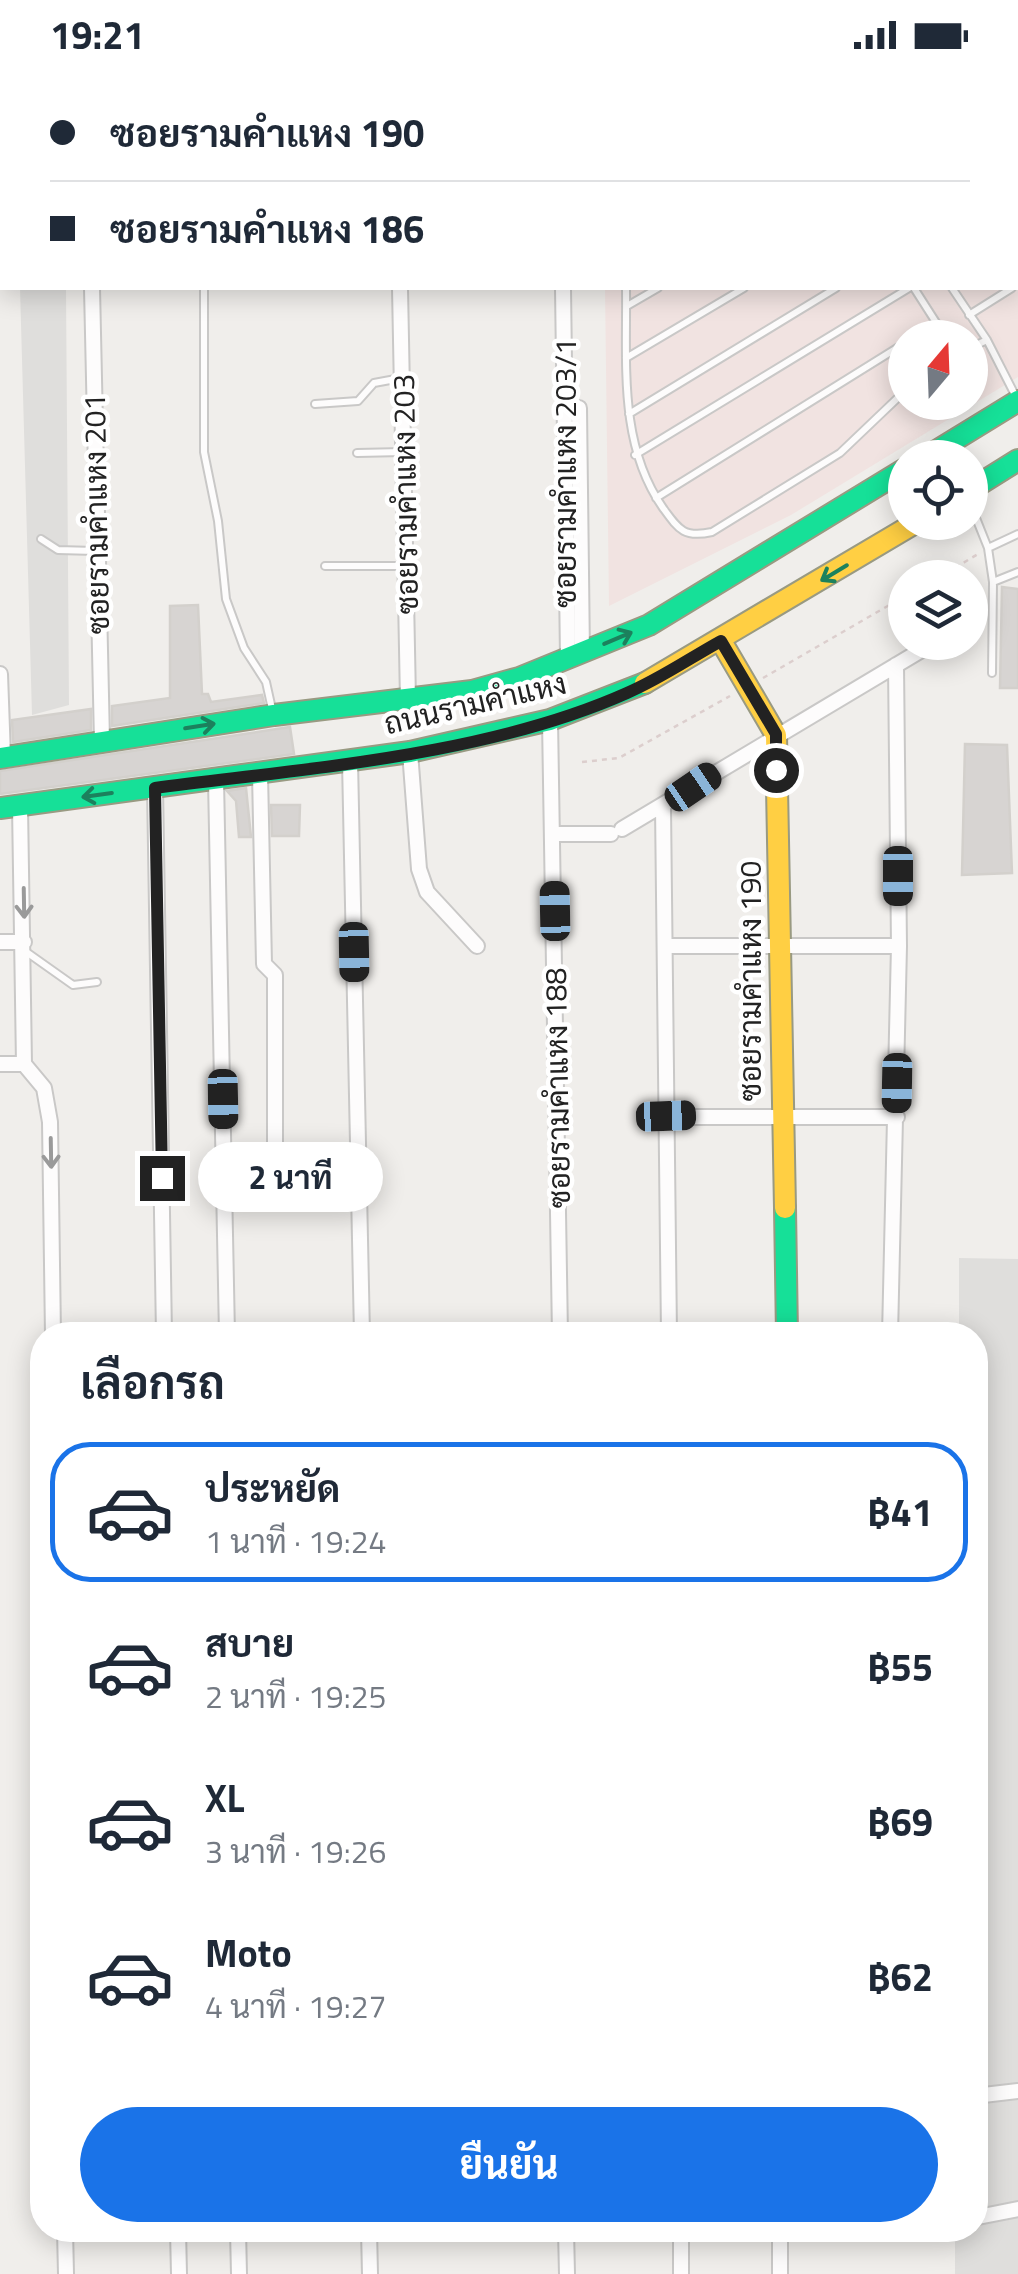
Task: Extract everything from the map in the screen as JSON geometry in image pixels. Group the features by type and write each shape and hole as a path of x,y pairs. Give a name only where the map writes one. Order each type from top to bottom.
{"main road":[{"path":"953,440 1018,400"},
{"path":"988,479 1018,460"},
{"name":"ถนนรามคำแหง","path":"2,758 274,715 472,691 575,656 649,625 888,481"},
{"name":"ถนนรามคำแหง","path":"10,807 410,752 550,720 628,693 888,540"},
{"name":"ซอยรามคำแหง 190","path":"721,641 776,734 787,1322"}],"street":[{"name":"ซอยรามคำแหง 201","path":"92,290 102,741"},
{"name":"ซอยรามคำแหง 203","path":"400,290 408,700"},
{"name":"ซอยรามคำแหง 203/1","path":"563,290 575,656"},
{"name":"ซอยรามคำแหง 203/1","path":"571,576 579,408"},
{"path":"554,834 616,832 663,808 776,734 904,660"},
{"path":"890,1322 899,946 896,665"},
{"path":"0,674 2,758"},
{"name":"ซอยรามคำแหง 188","path":"550,720 560,1322"},
{"path":"410,752 418,869 441,910 477,946"},
{"path":"350,761 362,1322"},
{"path":"260,774 264,964 275,975 275,1162"},
{"path":"216,780 226,1322"},
{"path":"155,788 164,1322"},
{"path":"10,807 24,946 24,1064 44,1088 50,1122 53,1322"},
{"path":"663,808 669,1322"},
{"path":"0,942 24,946"},
{"path":"666,946 899,946"},
{"path":"0,1064 24,1064"},
{"path":"666,1116 896,1117"},
{"path":"988,2094 1018,2091"},
{"path":"988,2215 1018,2209"},
{"path":"66,2242 66,2274"},
{"path":"178,2242 178,2274"},
{"path":"239,2242 240,2274"},
{"path":"369,2242 370,2274"},
{"path":"566,2242 567,2274"},
{"path":"681,2242 681,2274"},
{"path":"780,2242 780,2274"}],"lane":[{"path":"204,290 204,452 218,522 226,599 244,648 266,682 274,715"},
{"path":"626,290 629,414 635,455 656,498 681,533 694,536 712,532 840,453 888,407"},
{"path":"626,307 655,290"},
{"path":"626,358 741,290"},
{"path":"629,414 833,290"},
{"path":"635,455 909,290"},
{"path":"913,290 934,320"},
{"path":"953,290 974,320"},
{"path":"970,314 1008,290"},
{"path":"988,342 1018,400"},
{"path":"656,498 888,353"},
{"path":"315,404 358,401 374,383 402,378"},
{"path":"357,453 404,452"},
{"path":"988,548 1018,534"},
{"path":"41,539 58,550 96,550"},
{"path":"985,540 994,582 992,674"},
{"path":"325,566 408,566"},
{"path":"994,582 1018,572"},
{"path":"24,946 72,986 98,982"}],"path":[{"path":"968,560 988,548"}],"shaded area":[{"path":"20,290 66,290 69,705 32,715"},
{"path":"605,290 1018,290 1018,377 988,395 988,320 888,320 888,420 947,420 914,440 888,440 888,456 791,515 609,606"},
{"path":"959,1258 1018,1259 1018,2274 955,2274 955,2242 988,2242 988,1322 959,1322"}],"building":[{"path":"1002,587 1018,589 1018,688 1000,688"},
{"path":"198,605 202,694 208,694 211,702 262,695 264,703 112,726 112,706 170,698 170,606"},
{"path":"91,709 91,730 13,742 12,720"},
{"path":"290,727 294,754 0,794 0,771"},
{"path":"965,744 1007,745 1012,873 962,875"},
{"path":"246,788 251,837 239,837 236,801 227,791"},
{"path":"271,805 300,805 299,836 272,836"}],"traffic: fast":[{"path":"954,440 1018,401"},
{"path":"988,479 1018,460"},
{"path":"0,758 274,715 472,691 519,678 649,625 888,479"},
{"path":"0,808 410,752 550,720 645,683"},
{"path":"785,1208 787,1322"}],"traffic: slow":[{"path":"645,683 888,539"},
{"path":"721,641 776,735 785,1208"}],"route":[{"path":"162,1178 155,788 410,752 504,732 628,693 721,641 776,734 776,770"}]}
